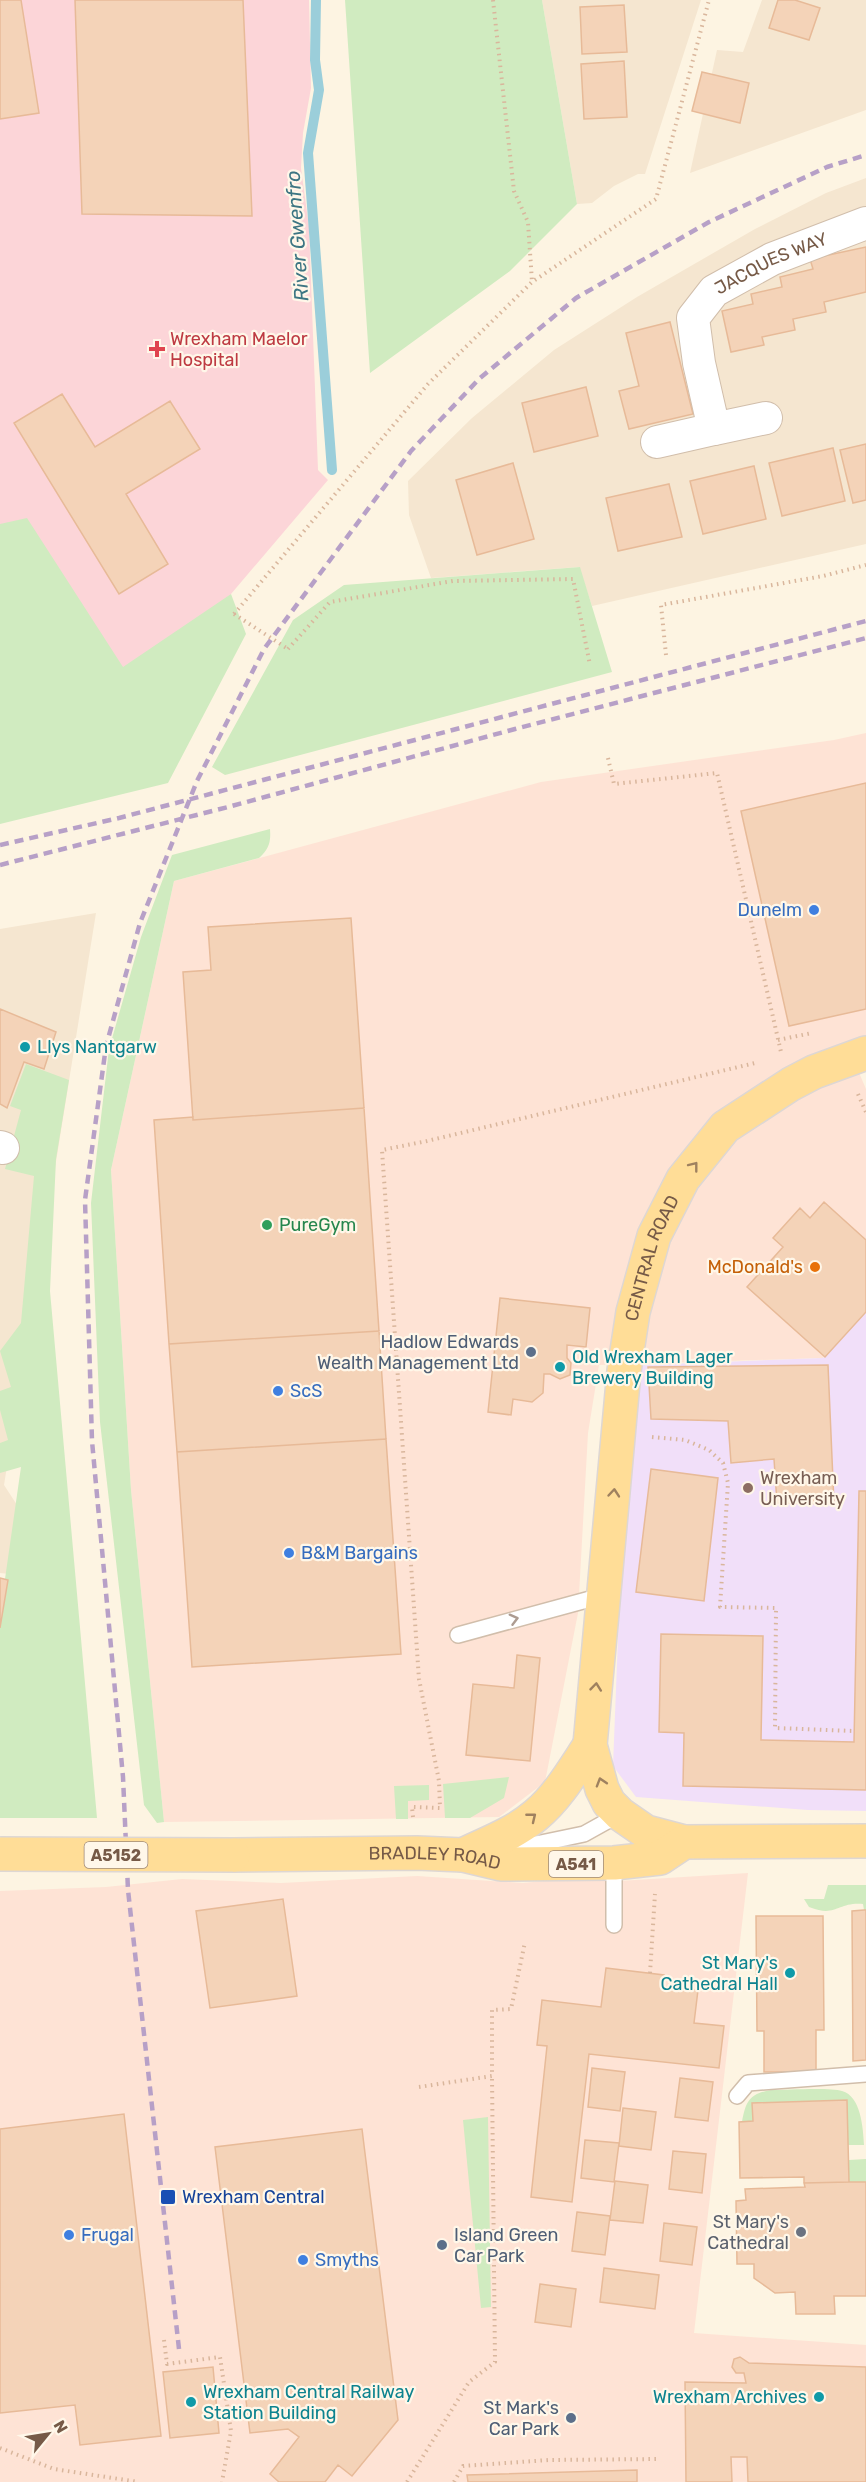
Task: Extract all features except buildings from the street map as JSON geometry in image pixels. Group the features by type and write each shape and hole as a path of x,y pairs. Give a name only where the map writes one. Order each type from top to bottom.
{"main road":[{"name":"CENTRAL ROAD","path":"672,1850 620,1814 609,1803 602,1789 590,1745 624,1371 633,1312 654,1236 683,1179 725,1126 786,1070 814,1072 866,1053"},
{"name":"CENTRAL ROAD","path":"463,1855 515,1830 537,1815 555,1795 590,1745"},
{"name":"BRADLEY ROAD","path":"0,1854 417,1853 463,1855 501,1864 614,1863 672,1850 866,1841"}],"street":[{"name":"JACQUES WAY","path":"714,429 699,363 693,318 714,291 772,259 866,224"},
{"path":"657,442 766,417"}],"lane":[{"path":"458,1635 605,1595"},
{"path":"463,1855 521,1849 584,1834 620,1814"},
{"path":"614,1863 614,1925"},
{"path":"737,2096 748,2083 866,2074"}],"path":[{"path":"493,0 514,191 528,222 532,282"},
{"path":"590,665 573,579 453,581 330,602 288,649 234,614 428,384 532,282 656,199 709,0"},
{"path":"666,655 661,605 823,576 866,565"},
{"path":"413,1825 412,1807 440,1808 439,1781 419,1679 382,1150 786,1070 717,773 614,784 608,758"},
{"path":"619,1436 685,1440 709,1450 723,1463 728,1483 720,1607 776,1608 775,1728 854,1731"},
{"path":"650,1973 656,1880 672,1850"},
{"path":"407,2482 469,2382 495,2362 492,2010 511,2009 525,1942"},
{"path":"419,2087 492,2076"},
{"path":"164,2340 167,2364 220,2357 231,2431 222,2482"},
{"path":"0,2448 54,2469 139,2482"},
{"path":"454,2482 463,2466 549,2460 659,2459"}],"shaded area":[{"name":"Wrexham Maelor Hospital","path":"0,0 309,0 311,88 303,133 301,168 309,227 318,470 328,480 231,594 177,687 0,715"},
{"path":"542,0 701,0 645,174 638,174 614,186 592,203 577,204"},
{"path":"762,0 866,0 866,110 690,173 717,50 743,52"},
{"path":"866,178 866,544 592,606 579,567 431,578 409,515 408,481 472,418 554,350 637,297 755,229 826,193"},
{"path":"866,733 866,1040 848,1047 866,1089 866,1312 823,1358 599,1365 588,1433 578,1613 545,1782 499,1817 164,1822 131,1490 111,1170 174,881 541,782 834,740"},
{"path":"96,913 4,1485 19,1508 10,1574 0,1573 0,929"},
{"name":"Wrexham University","path":"866,1312 866,1811 808,1810 636,1797 613,1766 619,1612 642,1365 823,1358"},
{"path":"748,1873 694,2333 866,2345 866,2482 0,2482 0,1891 106,1887 182,1879 281,1883 417,1876 523,1883 594,1876 619,1881"}],"green space":[{"path":"345,0 542,0 577,204 510,271 370,373"},
{"path":"27,518 123,667 231,594 246,634 168,783 0,824 0,524"},
{"path":"580,567 612,672 225,775 212,767 293,620 344,585"},
{"path":"270,829 269,845 259,858 174,881 111,1170 131,1490 164,1822 157,1823 144,1805 100,1422 91,1203 109,1049 141,937 172,855"},
{"path":"26,1064 69,1080 56,1159 50,1291 97,1818 0,1818 0,1628 21,1467 0,1473 0,1443 8,1440 0,1410 0,1391 11,1387 0,1351 21,1323 34,1176 5,1169 21,1110 10,1106"},
{"path":"509,1777 504,1798 470,1818 445,1818 443,1784"},
{"path":"429,1785 429,1800 408,1801 408,1819 396,1819 394,1786"},
{"path":"828,1885 866,1885 866,1910 863,1904 847,1905 825,1911 809,1907 804,1899 824,1899"},
{"path":"828,2089 848,2094 860,2114 864,2145 848,2145 847,2100 752,2103 753,2121 742,2122 747,2104 753,2096 771,2090"},
{"path":"488,2117 491,2307 481,2308 463,2120"},
{"path":"866,2159 866,2182 849,2182 849,2160"}],"waterway":[{"name":"River Gwenfro","path":"316,0 315,60 319,90 308,153 332,470"}],"railway":[{"path":"179,2349 128,1890 123,1777 92,1441 85,1200 106,1046 140,923 197,781 264,649 411,451 479,379 576,298 709,222 827,167 866,155"},
{"path":"0,845 119,818 866,621"},
{"path":"0,865 866,638"}],"place":[{"name":"Wrexham Maelor Hospital","path":"157,349"},
{"name":"Dunelm","path":"814,910"},
{"name":"Llys Nantgarw","path":"25,1047"},
{"name":"PureGym","path":"267,1225"},
{"name":"McDonald's","path":"815,1267"},
{"name":"Hadlow Edwards Wealth Management Ltd","path":"531,1352"},
{"name":"Old Wrexham Lager Brewery Building","path":"560,1367"},
{"name":"ScS","path":"278,1391"},
{"name":"Wrexham University","path":"748,1488"},
{"name":"B&M Bargains","path":"289,1553"},
{"name":"St Mary's Cathedral Hall","path":"790,1973"},
{"name":"Wrexham Central","path":"168,2197"},
{"name":"St Mary's Cathedral","path":"801,2232"},
{"name":"Frugal","path":"69,2235"},
{"name":"Island Green Car Park","path":"442,2245"},
{"name":"Smyths","path":"303,2260"},
{"name":"Wrexham Archives","path":"819,2397"},
{"name":"Wrexham Central Railway Station Building","path":"191,2402"},
{"name":"St Mark's Car Park","path":"571,2418"}]}
